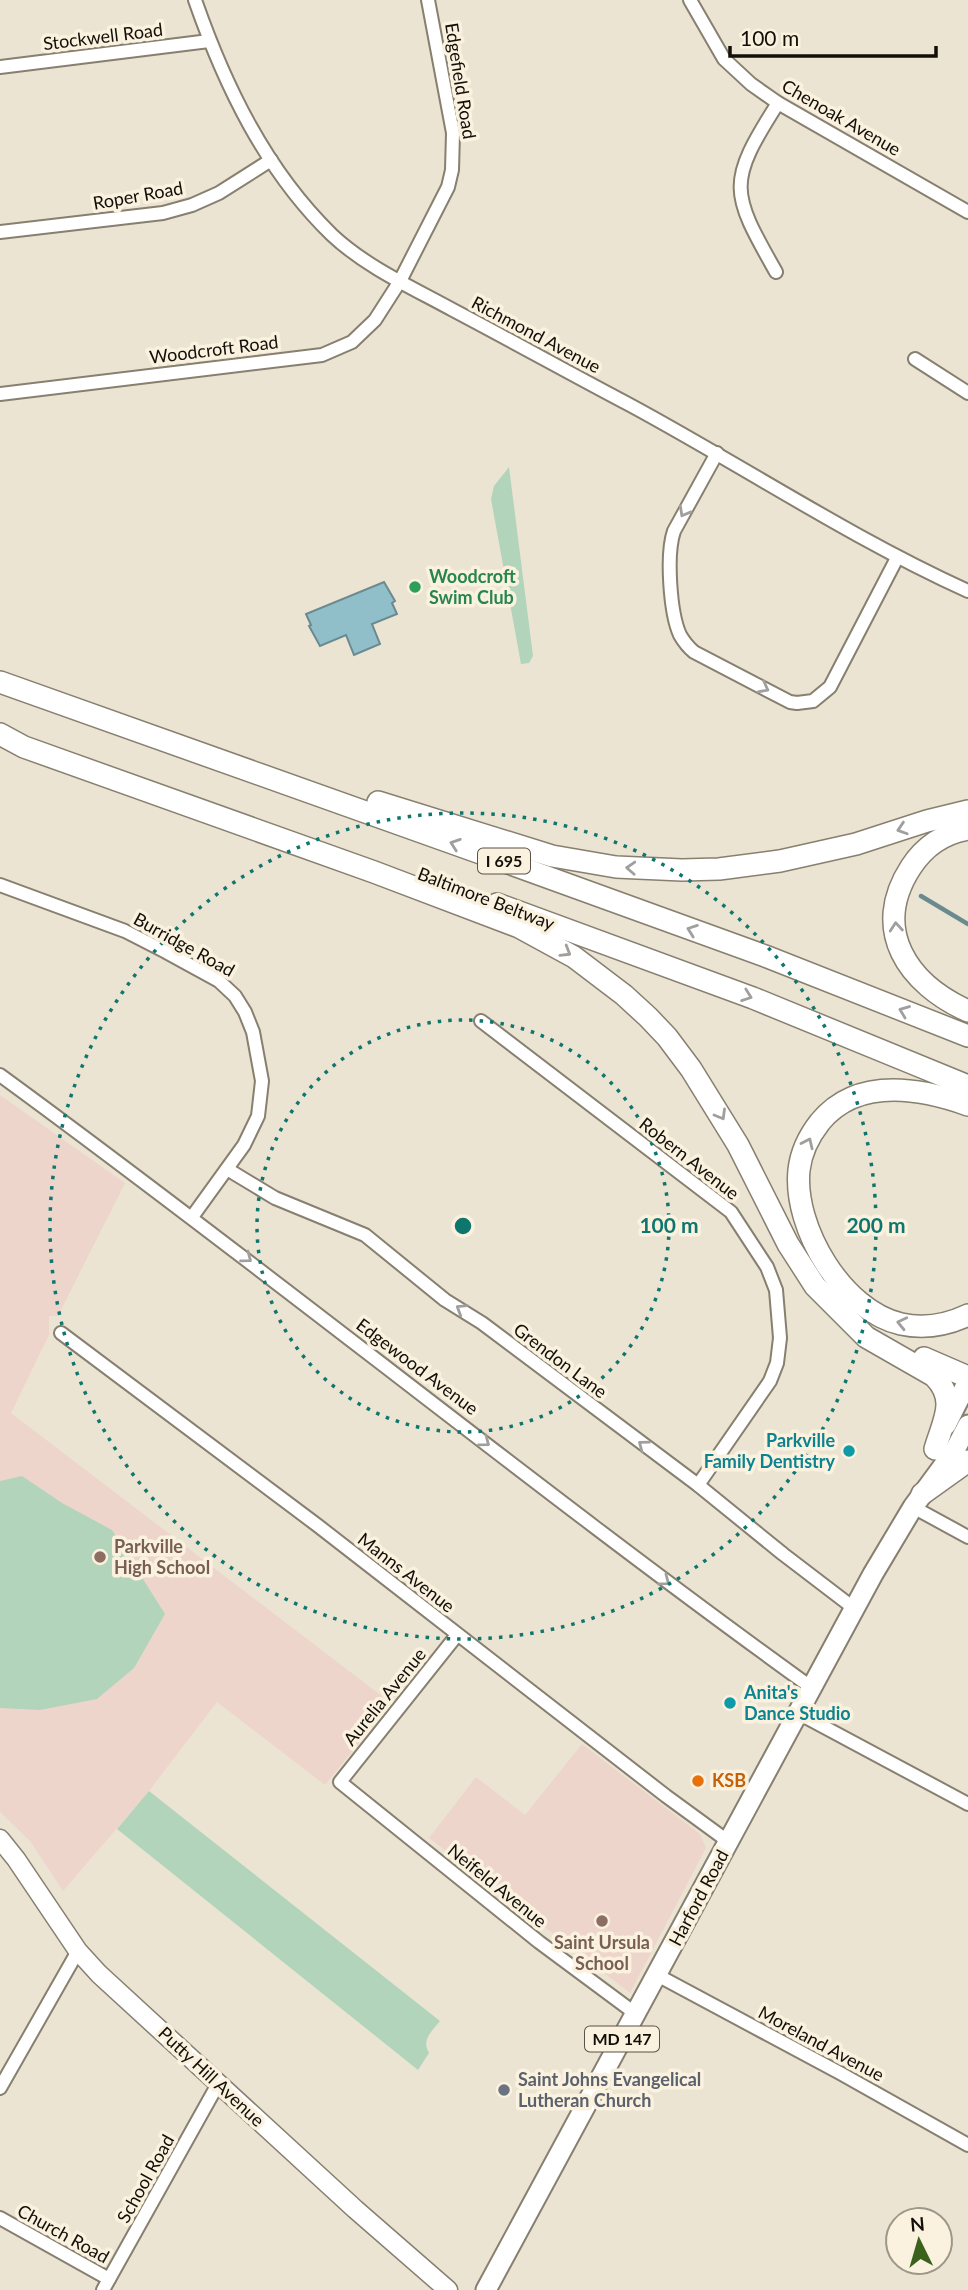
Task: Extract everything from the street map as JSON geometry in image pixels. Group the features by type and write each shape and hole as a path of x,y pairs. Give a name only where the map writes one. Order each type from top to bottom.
{"highway":[{"name":"I 695","path":"0,682 739,947 968,1036"},
{"path":"37,694 552,856 617,867 719,869 780,861 856,844 968,811"},
{"name":"Baltimore Beltway","path":"0,724 380,859 753,998 968,1086"},
{"path":"0,734 24,747 374,872 519,927 574,957 624,995 667,1037 691,1069 738,1145 788,1244 815,1286 866,1337 934,1376 942,1384 949,1402 935,1449"},
{"path":"968,829 944,837 917,857 902,881 894,919 898,945 926,986 942,998 968,1011"},
{"path":"968,1105 921,1092 894,1090 854,1097 825,1116 810,1136 802,1157 799,1188 806,1223 814,1244 842,1285 870,1310 900,1324 917,1326 939,1325 968,1315"},
{"path":"855,1327 968,1379"},
{"path":"918,1500 968,1461"}],"main road":[{"name":"Harford Road","path":"918,1500 935,1449 968,1379"},
{"name":"Harford Road","path":"486,2290 855,1609 918,1500 955,1450 968,1424"},
{"name":"Putty Hill Avenue","path":"0,1839 78,1951 121,1995 371,2224 448,2290"}],"street":[{"name":"Richmond Avenue","path":"195,0 209,41 232,92 271,160 300,200 335,237 358,256 717,453 897,558 968,591"},
{"name":"Edgefield Road","path":"400,281 438,209 453,170 453,133 428,0"},
{"name":"Chenoak Avenue","path":"690,0 724,59 751,84 778,103 968,212"},
{"name":"Stockwell Road","path":"0,67 209,41"},
{"path":"776,272 749,224 740,190 745,161 778,103"},
{"name":"Roper Road","path":"0,232 163,213 192,205 219,193 271,160"},
{"name":"Woodcroft Road","path":"0,394 323,355 352,342 375,320 400,281"},
{"path":"915,359 968,393"},
{"path":"717,453 669,543 677,624 685,644 694,652 790,702 804,703 819,698 834,680 897,558"},
{"name":"Burridge Road","path":"0,885 125,931 219,981 235,996 245,1012 253,1032 262,1081 258,1116 244,1145 192,1217"},
{"name":"Robern Avenue","path":"481,1021 731,1212 767,1267 776,1290 778,1306 778,1363 770,1381 698,1485"},
{"name":"Edgewood Avenue","path":"0,1075 192,1217 636,1559 812,1688"},
{"name":"Grendon Lane","path":"227,1169 275,1198 365,1235 445,1300 482,1323 698,1485 855,1609"},
{"name":"Manns Avenue","path":"61,1333 306,1517 729,1842"},
{"path":"918,1500 968,1537"},
{"name":"Aurelia Avenue","path":"340,1782 457,1635"},
{"path":"798,1713 968,1804"},
{"name":"Neifeld Avenue","path":"340,1782 539,1942 636,2014"},
{"path":"0,2088 78,1951"},
{"name":"Moreland Avenue","path":"657,1975 841,2073 968,2145"},
{"name":"School Road","path":"106,2285 218,2084"},
{"name":"Church Road","path":"0,2218 106,2285"}],"shaded area":[{"name":"Parkville High School","path":"0,1095 125,1183 58,1316 49,1316 49,1335 11,1413 391,1703 325,1785 217,1702 149,1791 63,1891 30,1841 0,1812"},
{"name":"Saint Ursula School","path":"582,1744 700,1834 706,1848 630,1993 429,1838 476,1777 525,1815"}],"green space":[{"path":"509,467 533,656 529,663 521,664 491,499 494,486"},
{"path":"22,1476 62,1503 112,1530 165,1614 134,1668 97,1699 40,1710 0,1708 0,1481"},
{"path":"149,1791 440,2021 428,2036 426,2044 429,2053 418,2070 117,1829"}],"water":[{"path":"384,582 395,601 392,603 397,614 372,624 380,644 354,655 346,635 320,646 306,614"}],"waterway":[{"path":"921,896 968,924"}],"place":[{"name":"Woodcroft Swim Club","path":"415,587"},
{"name":"Parkville Family Dentistry","path":"849,1451"},
{"name":"Parkville High School","path":"100,1557"},
{"name":"Anita's Dance Studio","path":"730,1703"},
{"name":"KSB","path":"698,1781"},
{"name":"Saint Ursula School","path":"602,1921"},
{"name":"Saint Johns Evangelical Lutheran Church","path":"504,2090"}]}
